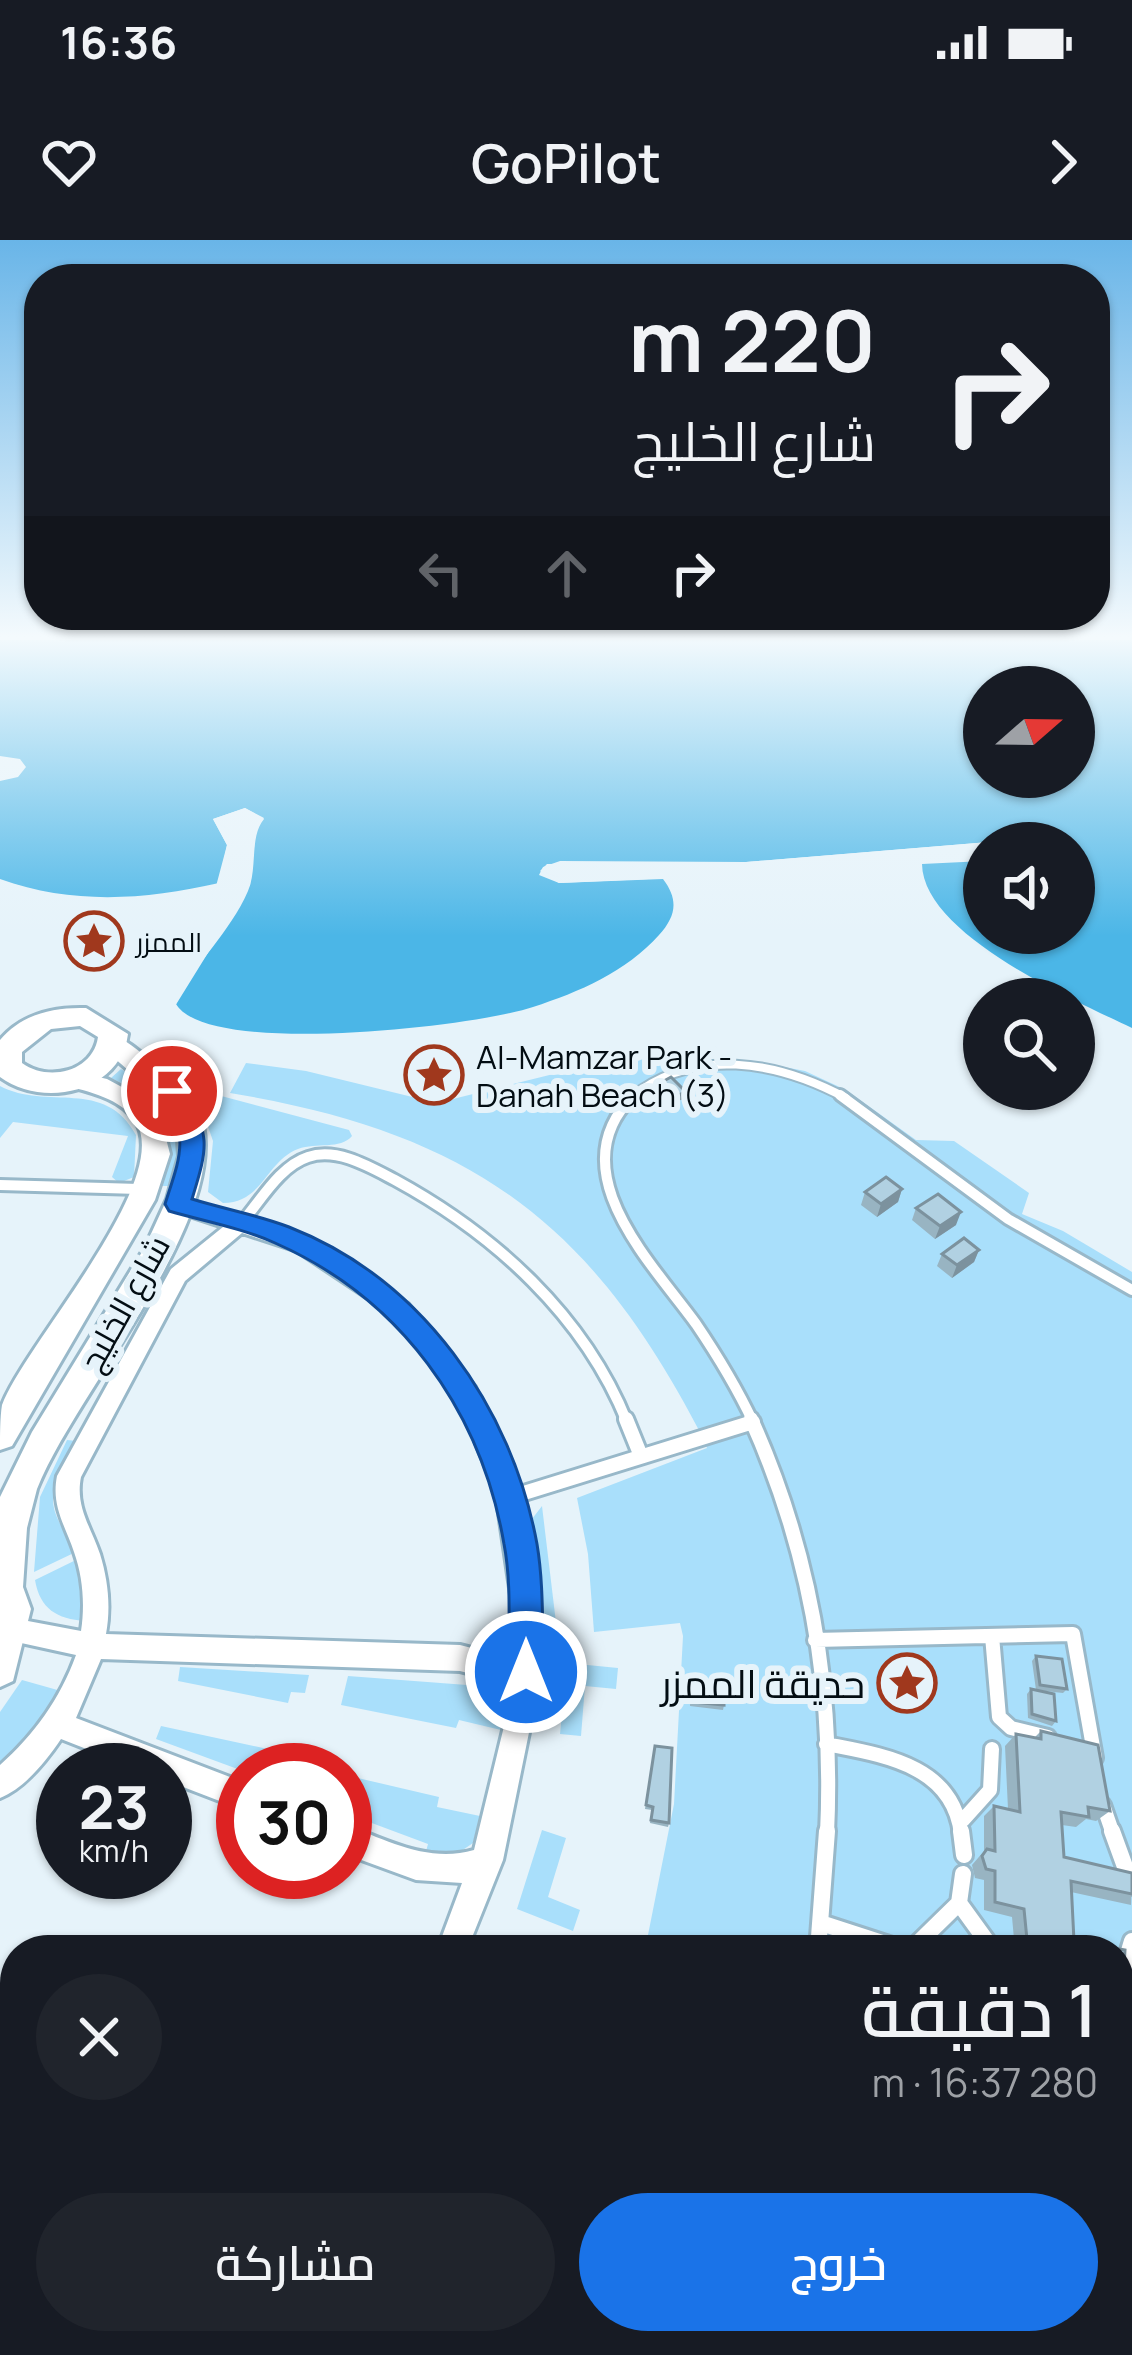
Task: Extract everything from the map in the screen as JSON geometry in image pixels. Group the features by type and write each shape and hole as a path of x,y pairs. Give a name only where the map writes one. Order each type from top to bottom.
{"main road":[{"path":"0,1026 72,1016 98,1021 112,1034 114,1044 97,1068 74,1079 32,1082 4,1065 12,1042 43,1022"},
{"name":"شارع الخليج","path":"13,1630 3,1580 10,1520 27,1472 120,1317 194,1167 189,1118 172,1091 114,1044"},
{"name":"شارع الخليج","path":"0,1436 145,1194 158,1147 148,1118 110,1088 74,1079"},
{"path":"145,1194 178,1204"},
{"path":"0,1668 13,1630"}],"street":[{"path":"178,1204 244,1221 338,1264 419,1329 472,1403 511,1497 526,1596 526,1698 517,1760 488,1861 458,1935"},
{"path":"0,1784 57,1724 92,1646 97,1585 65,1502 69,1476 178,1275 244,1221"},
{"path":"13,1630 92,1646 460,1658 495,1667 526,1698"},
{"path":"57,1724 216,1786"},
{"path":"372,1849 426,1870 472,1868 488,1861"}],"lane":[{"path":"820,1935 826,1744 814,1640 785,1508 753,1422 695,1324 631,1237 608,1186 606,1159 619,1106 633,1089 659,1075 740,1065 822,1085 994,1210 1132,1290"},
{"path":"244,1221 300,1160 322,1154 363,1165 425,1196 511,1260 562,1314 607,1378 641,1456"},
{"path":"0,1185 22,1182 145,1194"},
{"path":"511,1497 753,1422"},
{"path":"814,1640 1073,1634 1097,1772"},
{"path":"992,1636 1002,1722 1057,1739"},
{"path":"826,1744 904,1756 963,1820 964,1855"},
{"path":"963,1820 990,1790 992,1749"},
{"path":"1101,1794 1132,1886"},
{"path":"926,1935 959,1903 963,1874"},
{"path":"959,1903 982,1935"},
{"path":"821,1923 858,1935"}],"shaded area":[{"name":"حديقة الممزر","path":"651,1056 674,1063 748,1060 805,1071 846,1090 916,1140 954,1141 1029,1193 1022,1214 1063,1231 1132,1272 1132,1935 648,1935 674,1804 683,1636 680,1623 594,1632 588,1554 577,1498 707,1448 704,1440 662,1364 617,1300 569,1245 516,1200 457,1163 391,1134 316,1110 230,1093 246,1063 306,1071 437,1103 602,1062 614,1070"},
{"path":"121,1069 155,1092 174,1117 179,1146 175,1186 162,1186 168,1151 160,1121 141,1097 111,1078"},
{"path":"0,1086 18,1093 108,1106 136,1135 134,1177 119,1183 112,1177 128,1136 13,1122 0,1138"},
{"path":"195,1089 349,1130 352,1136 341,1143 298,1149 278,1162 247,1196 223,1203 208,1192 213,1141"},
{"path":"67,1440 77,1441 55,1485 54,1507 78,1551 34,1572 40,1497"},
{"path":"542,1506 557,1631 546,1632 532,1519"},
{"path":"80,1558 85,1572 85,1621 51,1611 35,1580"},
{"path":"567,1663 618,1668 616,1689 585,1686 581,1736 560,1734"},
{"path":"180,1667 309,1675 305,1693 291,1692 288,1703 178,1681"},
{"path":"470,1670 500,1691 501,1730 459,1720 456,1728 341,1705 348,1676 467,1685"},
{"path":"22,1680 61,1691 28,1739 0,1766 0,1712"},
{"path":"161,1726 240,1743 216,1743 216,1761 192,1752 192,1743 156,1739"},
{"path":"372,1781 439,1797 437,1807 480,1816 473,1843 451,1858 425,1855 428,1844 372,1823"},
{"path":"542,1830 566,1838 548,1897 580,1910 573,1931 517,1909"}],"water":[{"path":"0,739 963,739 963,798 1095,798 1095,739 1132,739 1132,1028 1095,1010 1095,978 1033,978 994,954 1095,954 1095,822 963,822 963,844 746,862 547,864 540,871 559,883 663,879 673,901 669,921 646,948 617,970 584,987 503,1015 346,1033 237,1030 198,1020 176,1004 248,891 264,819 245,808 213,819 227,845 219,883 109,897 54,893 0,879 0,781 18,777 26,767 20,759 0,756"},
{"path":"963,862 963,930 929,890 922,864"}],"pier":[{"path":"245,808 264,818 256,829 250,885 172,1011 178,984 233,909 250,859 250,828 258,818 245,812 218,823 231,831 232,858 224,885 215,890 227,845 213,819"},
{"path":"963,844 963,848 747,868 591,866 546,873 559,877 663,873 671,878 559,883 539,875 543,867 560,861 746,862"}],"building":[{"path":"671,1077 686,1092 664,1101 651,1088"},
{"path":"886,1177 902,1189 881,1204 865,1192"},
{"path":"938,1194 961,1212 940,1226 916,1208"},
{"path":"964,1238 979,1250 957,1265 942,1254"},
{"path":"1036,1656 1062,1659 1067,1689 1040,1685"},
{"path":"693,1680 724,1683 724,1705 692,1702"},
{"path":"1031,1689 1054,1694 1056,1721 1032,1714"},
{"path":"1041,1731 1098,1745 1110,1811 1088,1807 1089,1817 1061,1812 1064,1857 1132,1873 1132,1894 1071,1881 1074,1935 1027,1935 1024,1909 995,1902 995,1871 986,1869 982,1856 987,1849 995,1851 994,1806 1020,1812 1016,1734 1041,1739"},
{"path":"655,1746 672,1748 669,1823 651,1820 653,1807 646,1805"}],"place":[{"name":"الممزر","path":"94,941"},
{"name":"Al-Mamzar Park - Danah Beach (3)","path":"434,1075"},
{"name":"حديقة الممزر","path":"907,1683"}],"route":[{"path":"172,1091 189,1118 195,1149 194,1167 178,1204 282,1235 355,1275 419,1329 472,1403 511,1497 521,1546 526,1672"}]}
